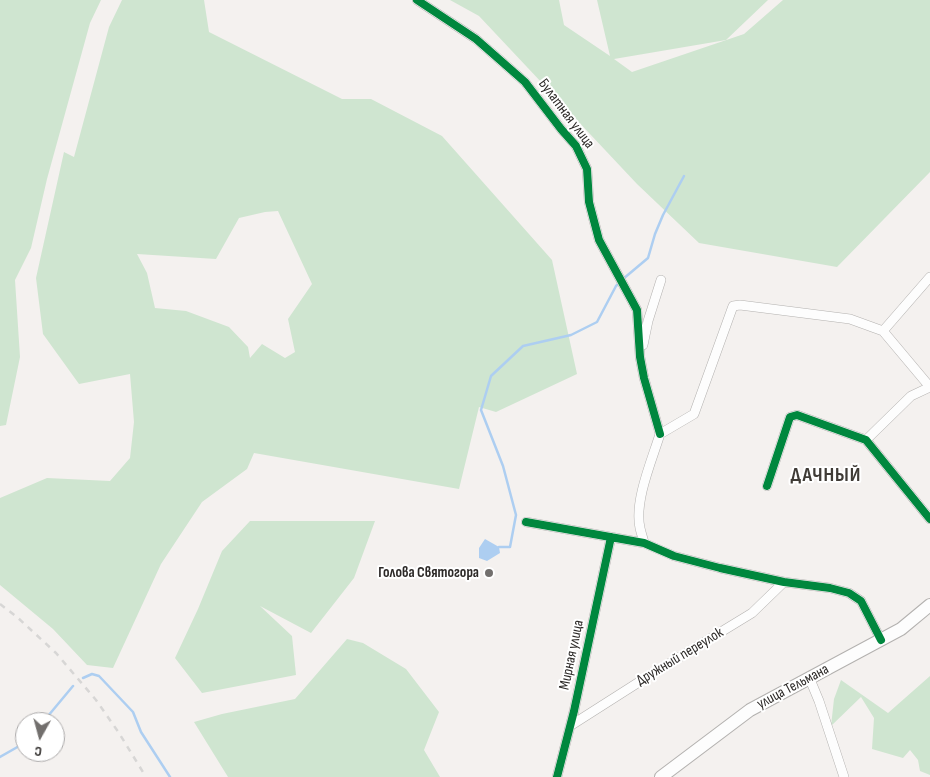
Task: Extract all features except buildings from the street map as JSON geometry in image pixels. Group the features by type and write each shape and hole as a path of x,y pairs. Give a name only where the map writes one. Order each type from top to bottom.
{"street":[{"name":"Булатная улица","path":"417,0 476,39 525,82 560,129 576,146 588,169 589,202 599,240 638,310 640,357 660,434"},
{"path":"883,331 930,277"},
{"path":"640,357 648,321 661,280"},
{"path":"644,543 639,527 639,508 660,434 694,414 733,306 740,305 850,319 883,331 930,387 911,396 866,440"},
{"path":"767,486 790,417 796,415 866,440 930,519"},
{"path":"526,522 644,543 674,556 784,582 830,588 860,600 881,640"},
{"name":"Мирная улица","path":"557,777 611,537"},
{"name":"Дружный переулок","path":"570,726 752,613 784,582"},
{"name":"улица Тельмана","path":"661,777 750,710 901,629 930,605"},
{"path":"809,677 819,701 844,777"}],"green space":[{"path":"0,0 101,0 90,23 47,179 31,248 15,280 20,357 6,425 0,426"},
{"path":"122,0 204,0 209,32 342,99 371,99 442,136 552,260 577,374 496,412 479,407 459,489 254,453 247,469 202,502 161,564 113,668 87,665 53,629 0,585 0,498 47,478 110,481 130,458 134,422 130,374 79,384 43,334 36,278 64,152 74,157 109,27","holes":["278,211 312,284 288,319 295,352 285,358 262,344 250,358 248,347 229,327 186,311 155,308 147,273 137,254 216,259 239,218"]},
{"path":"450,0 559,0 564,25 610,56 597,0 768,0 726,40 614,59 632,72 744,34 783,0 930,0 930,172 837,267 699,243 637,184 479,16"},
{"path":"250,521 375,521 354,578 311,633 260,606 292,636 296,675 202,693 175,658 222,551"},
{"path":"347,639 363,643 406,669 439,712 424,750 440,777 228,777 194,722 222,714 295,699"},
{"path":"930,676 930,775 920,771 918,760 910,750 903,758 872,749 874,718 861,697 831,726 834,699 841,680 888,713"}],"water":[{"path":"485,539 499,547 500,553 487,561 479,558 479,548"}],"waterway":[{"path":"623,279 648,258 663,215 684,176"},
{"path":"499,547 510,547 516,515 503,466 481,410 491,376 523,346 571,335 597,322 619,283"},
{"path":"83,678 92,674 99,676 133,712 141,732 170,777"},
{"path":"51,712 73,686"},
{"path":"0,757 15,748"}],"railway":[{"path":"0,604 56,653 96,700 146,777"}],"cycle path":[{"path":"417,0 476,39 525,82 576,146 587,169 589,202 599,240 637,310 640,357 660,434"},
{"path":"767,486 790,417 797,415 866,440 930,519"},
{"path":"526,522 644,543 674,556 720,568 784,582 830,588 849,593 861,601 881,640"},
{"path":"557,777 574,711 611,537"}],"place":[{"name":"Голова Святогора","path":"489,573"}],"district":[{"name":"ДАЧНЫЙ","path":"826,476"}]}
